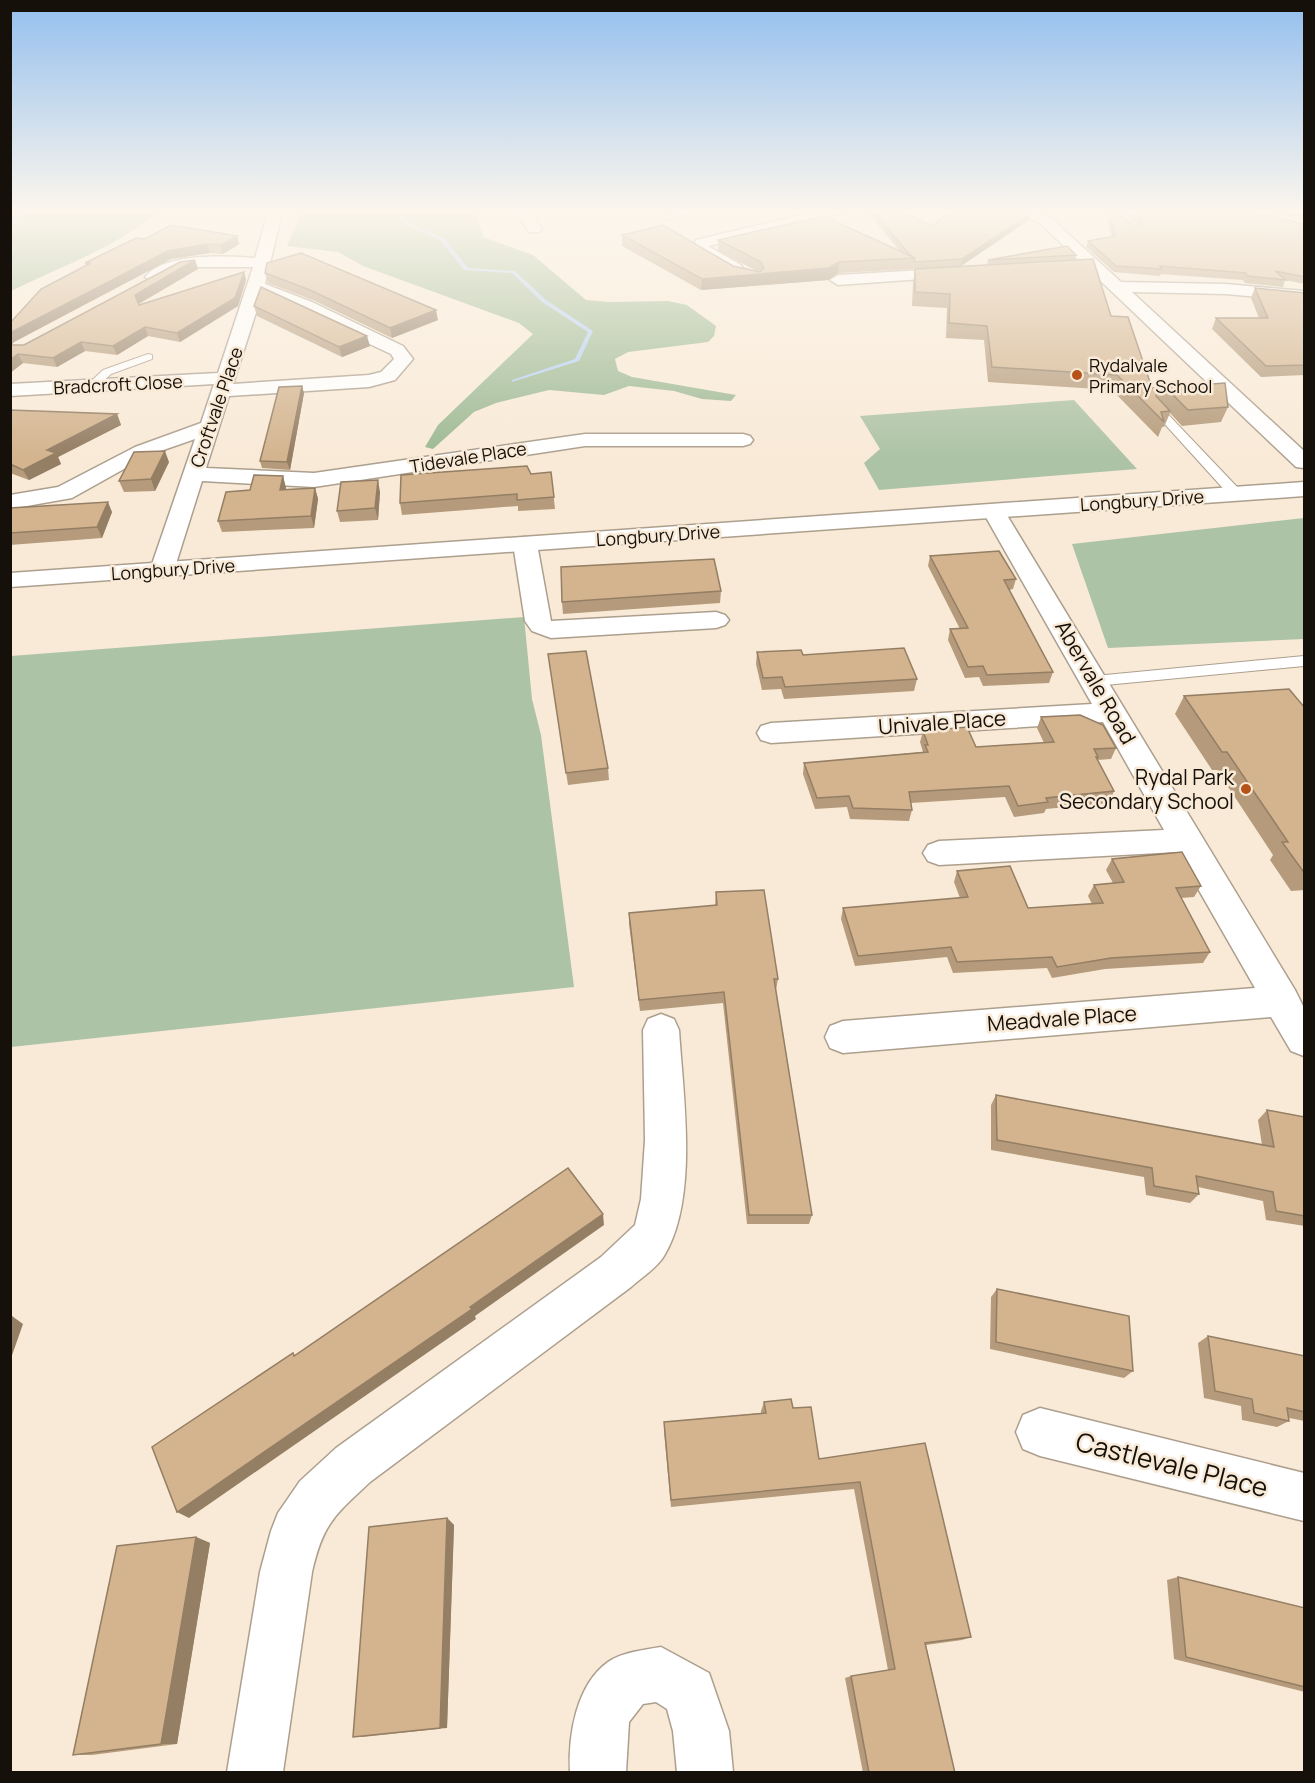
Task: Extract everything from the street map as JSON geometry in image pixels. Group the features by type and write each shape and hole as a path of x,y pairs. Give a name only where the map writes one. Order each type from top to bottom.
{"street":[{"name":"Croftvale Place","path":"162,570 254,292"},
{"name":"Bradcroft Close","path":"10,390 92,386 369,381 388,376 404,359 397,350 306,306 272,292"},
{"path":"1124,292 1305,462"},
{"path":"1258,292 1305,296"},
{"path":"10,502 64,493 142,451 208,427"},
{"name":"Tidevale Place","path":"193,474 314,480 585,440 743,440"},
{"name":"Longbury Drive","path":"10,580 1305,489"},
{"name":"Abervale Road","path":"994,512 1305,1040"},
{"path":"525,544 538,621 541,626 551,630 716,620"},
{"name":"Univale Place","path":"771,733 1113,712"},
{"path":"939,853 1187,840"},
{"name":"Meadvale Place","path":"843,1037 1282,1001"},
{"path":"255,1773 286,1572 296,1532 318,1498 353,1465 616,1272 650,1241 660,1216 664,1177 661,1030"},
{"name":"Castlevale Place","path":"1040,1432 1305,1497"},
{"path":"598,1773 597,1742 602,1716 610,1700 629,1680 661,1674 690,1692 701,1731 705,1773"}],"lane":[{"path":"92,386 107,372 148,357"},
{"path":"1156,408 1235,493"},
{"path":"1095,681 1305,661"}],"green space":[{"path":"435,292 577,292 586,300 668,301 687,305 716,326 714,336 708,342 628,352 615,359 618,371 632,377 736,395 731,401 702,399 674,391 629,386 604,395 549,390 496,403 474,412 433,449 425,447 438,425 533,334 519,323"},
{"path":"1074,400 1137,469 879,490 864,463 880,449 860,416"},
{"path":"1304,518 1304,639 1108,648 1072,544"},
{"path":"524,617 532,699 541,735 574,987 11,1047 11,656"}],"building":[{"path":"38,292 89,292 10,333 10,323"},
{"path":"123,292 140,292 135,295 139,305 180,292 237,292 235,298 177,333 145,327 113,346 81,342 53,358 18,354 10,360 10,345 24,345"},
{"path":"259,292 272,292 367,336 339,347 254,306"},
{"path":"315,292 394,292 436,310 390,328"},
{"path":"919,292 1103,292 1111,316 1128,317 1152,388 1225,383 1228,407 1188,410 1167,389 1158,388 1156,396 1170,411 1161,412 1164,422 1117,375 992,367 987,326 949,323 950,294"},
{"path":"1257,292 1305,293 1305,365 1266,366 1216,318 1268,318"},
{"path":"302,386 287,462 260,461 279,387"},
{"path":"10,410 117,414 47,450 56,453 23,470 10,464"},
{"path":"165,451 151,479 119,481 134,452"},
{"path":"527,466 531,474 551,472 554,497 517,500 517,494 400,503 401,475"},
{"path":"254,475 283,476 280,490 315,488 311,516 218,521 226,492 250,490"},
{"path":"378,480 375,508 337,511 341,482"},
{"path":"108,502 97,527 10,533 10,508"},
{"path":"999,551 1016,579 1004,580 1053,672 987,675 983,666 968,667 950,629 968,628 930,556"},
{"path":"714,559 721,591 562,602 561,567"},
{"path":"904,648 917,679 785,687 782,677 763,678 757,652 801,650 803,655"},
{"path":"586,651 608,768 566,773 548,654"},
{"path":"1289,689 1305,708 1305,874 1282,842 1288,842 1227,752 1222,752 1184,696"},
{"path":"1080,715 1103,725 1116,748 1094,749 1114,791 1046,798 1048,802 1018,806 1009,786 909,792 912,810 853,808 849,796 817,798 804,763 928,752 923,731 967,727 976,747 1054,742 1041,717"},
{"path":"1182,852 1201,886 1176,888 1210,952 1111,958 1057,967 1052,957 957,962 951,947 858,956 843,908 968,897 957,871 1010,866 1028,908 1103,903 1094,885 1124,882 1112,859"},
{"path":"764,890 778,979 774,979 812,1215 749,1215 724,992 639,1000 629,913 717,905 716,892"},
{"path":"996,1095 1274,1147 1267,1110 1305,1117 1305,1216 1276,1211 1273,1192 1196,1176 1199,1194 1154,1186 1152,1168 997,1140"},
{"path":"568,1168 603,1214 470,1307 472,1309 177,1512 152,1447 293,1353 294,1356"},
{"path":"997,1289 1129,1316 1133,1371 996,1342"},
{"path":"1208,1336 1305,1356 1305,1412 1287,1408 1289,1421 1254,1413 1252,1399 1215,1391"},
{"path":"791,1399 793,1408 811,1407 819,1459 925,1443 971,1637 925,1643 955,1773 869,1773 851,1676 895,1669 860,1482 671,1500 664,1422 766,1413 764,1402"},
{"path":"447,1518 440,1728 353,1737 369,1527"},
{"path":"196,1537 161,1744 73,1755 117,1546"},
{"path":"1178,1577 1305,1608 1305,1687 1186,1657"}],"waterway":[{"path":"514,381 577,360 591,332 535,292"}],"place":[{"name":"Rydalvale Primary School","path":"1077,375"},
{"name":"Rydal Park Secondary School","path":"1246,789"}]}
